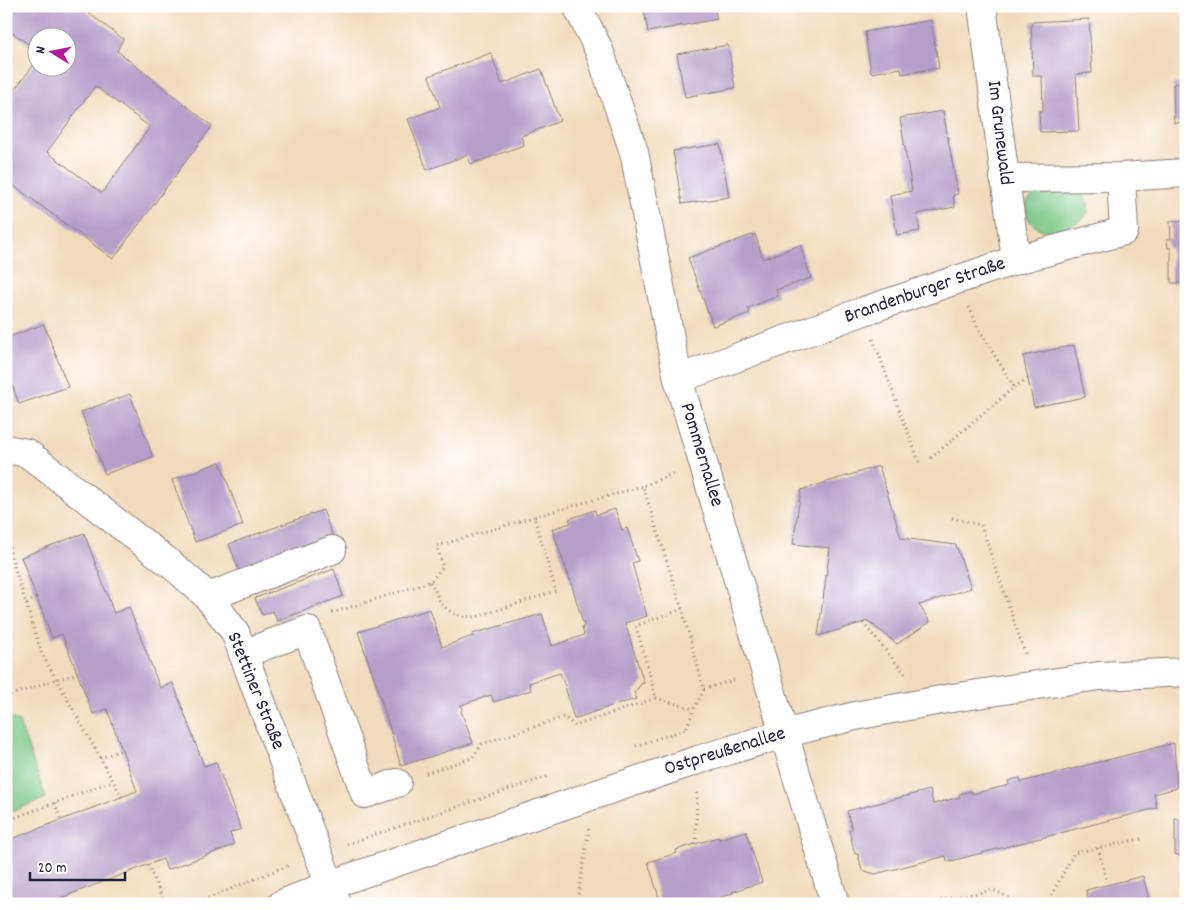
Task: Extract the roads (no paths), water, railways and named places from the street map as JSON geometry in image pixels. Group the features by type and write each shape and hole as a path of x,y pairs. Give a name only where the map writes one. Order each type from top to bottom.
{"street":[{"name":"Pommernallee","path":"577,6 599,50 634,152 678,379 835,904"},
{"name":"Im Grunewald","path":"982,6 1016,260"},
{"path":"1004,178 1121,177 1186,173"},
{"name":"Brandenburger Straße","path":"678,379 958,279 1016,260 1124,231 1121,177"},
{"name":"Stettiner Straße","path":"6,450 27,453 172,565 208,597 235,632 333,894"},
{"path":"208,597 332,550"},
{"path":"244,654 307,630 365,794 397,783"},
{"name":"Ostpreußenallee","path":"282,904 333,894 594,795 783,734 855,716 1036,685 1099,676 1186,672"}]}
